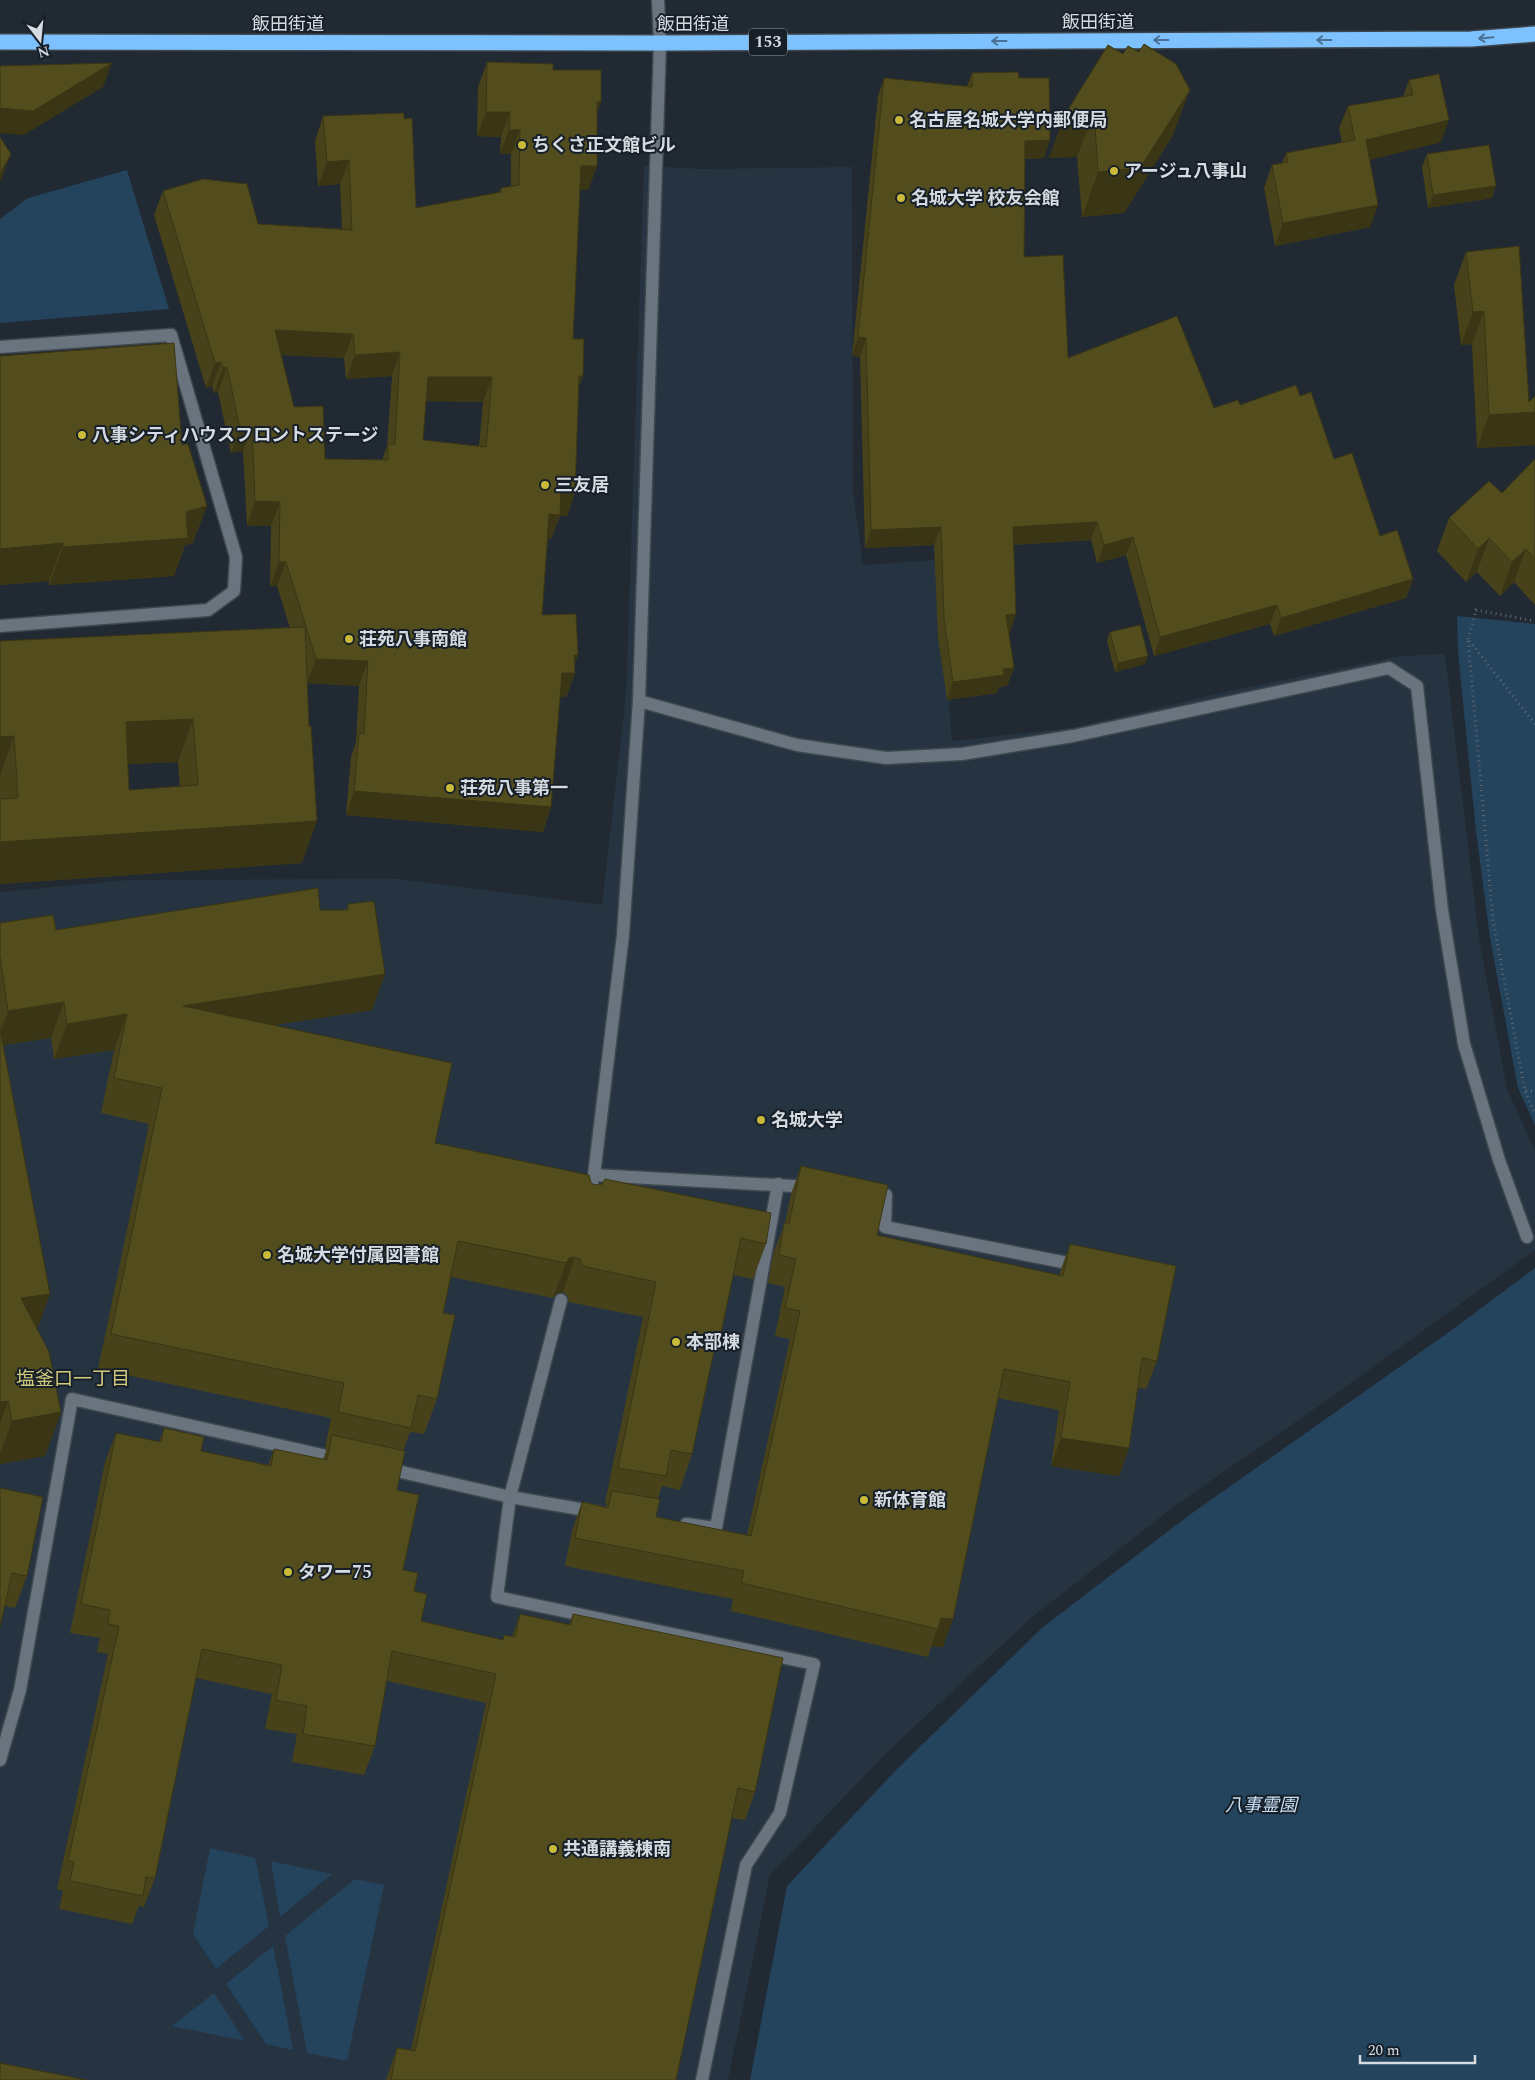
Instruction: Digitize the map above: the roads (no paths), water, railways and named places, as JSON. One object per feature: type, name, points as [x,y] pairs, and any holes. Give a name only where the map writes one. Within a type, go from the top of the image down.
[{"type":"highway","name":"飯田街道","points":[[0,42],[660,43],[1471,39],[1535,34]]},
{"type":"street","points":[[584,1213],[594,1175],[623,935],[639,701],[660,43],[658,0]]},
{"type":"street","points":[[0,347],[171,335],[236,557],[234,591],[208,610],[0,626]]},
{"type":"street","points":[[639,701],[798,745],[886,758],[962,754],[1074,736],[1389,668],[1417,686],[1442,910],[1464,1044],[1499,1160],[1527,1237]]},
{"type":"street","points":[[594,1175],[778,1184],[827,1189]]},
{"type":"street","points":[[677,1523],[716,1528],[778,1184]]},
{"type":"street","points":[[856,1192],[886,1195],[885,1227],[1089,1267]]},
{"type":"street","points":[[561,1300],[510,1497],[497,1596],[814,1664],[780,1814],[746,1865],[702,2080]]},
{"type":"street","points":[[0,1760],[20,1690],[72,1399],[354,1462]]},
{"type":"street","points":[[374,1466],[510,1497],[609,1514]]},
{"type":"place","name":"名古屋名城大学内郵便局","points":[[899,120]]},
{"type":"place","name":"ちくさ正文館ビル","points":[[522,145]]},
{"type":"place","name":"アージュ八事山","points":[[1114,171]]},
{"type":"place","name":"名城大学 校友会館","points":[[901,198]]},
{"type":"place","name":"八事シティハウスフロントステージ","points":[[82,435]]},
{"type":"place","name":"三友居","points":[[545,485]]},
{"type":"place","name":"荘苑八事南館","points":[[349,639]]},
{"type":"place","name":"荘苑八事第一","points":[[450,788]]},
{"type":"place","name":"名城大学","points":[[761,1120]]},
{"type":"place","name":"名城大学付属図書館","points":[[267,1255]]},
{"type":"place","name":"本部棟","points":[[676,1342]]},
{"type":"place","name":"新体育館","points":[[864,1500]]},
{"type":"place","name":"タワー75","points":[[288,1572]]},
{"type":"place","name":"共通講義棟南","points":[[553,1849]]},
{"type":"district","name":"塩釜口一丁目","points":[[73,1379]]},
{"type":"park label","name":"八事霊園","points":[[1261,1805]]}]
